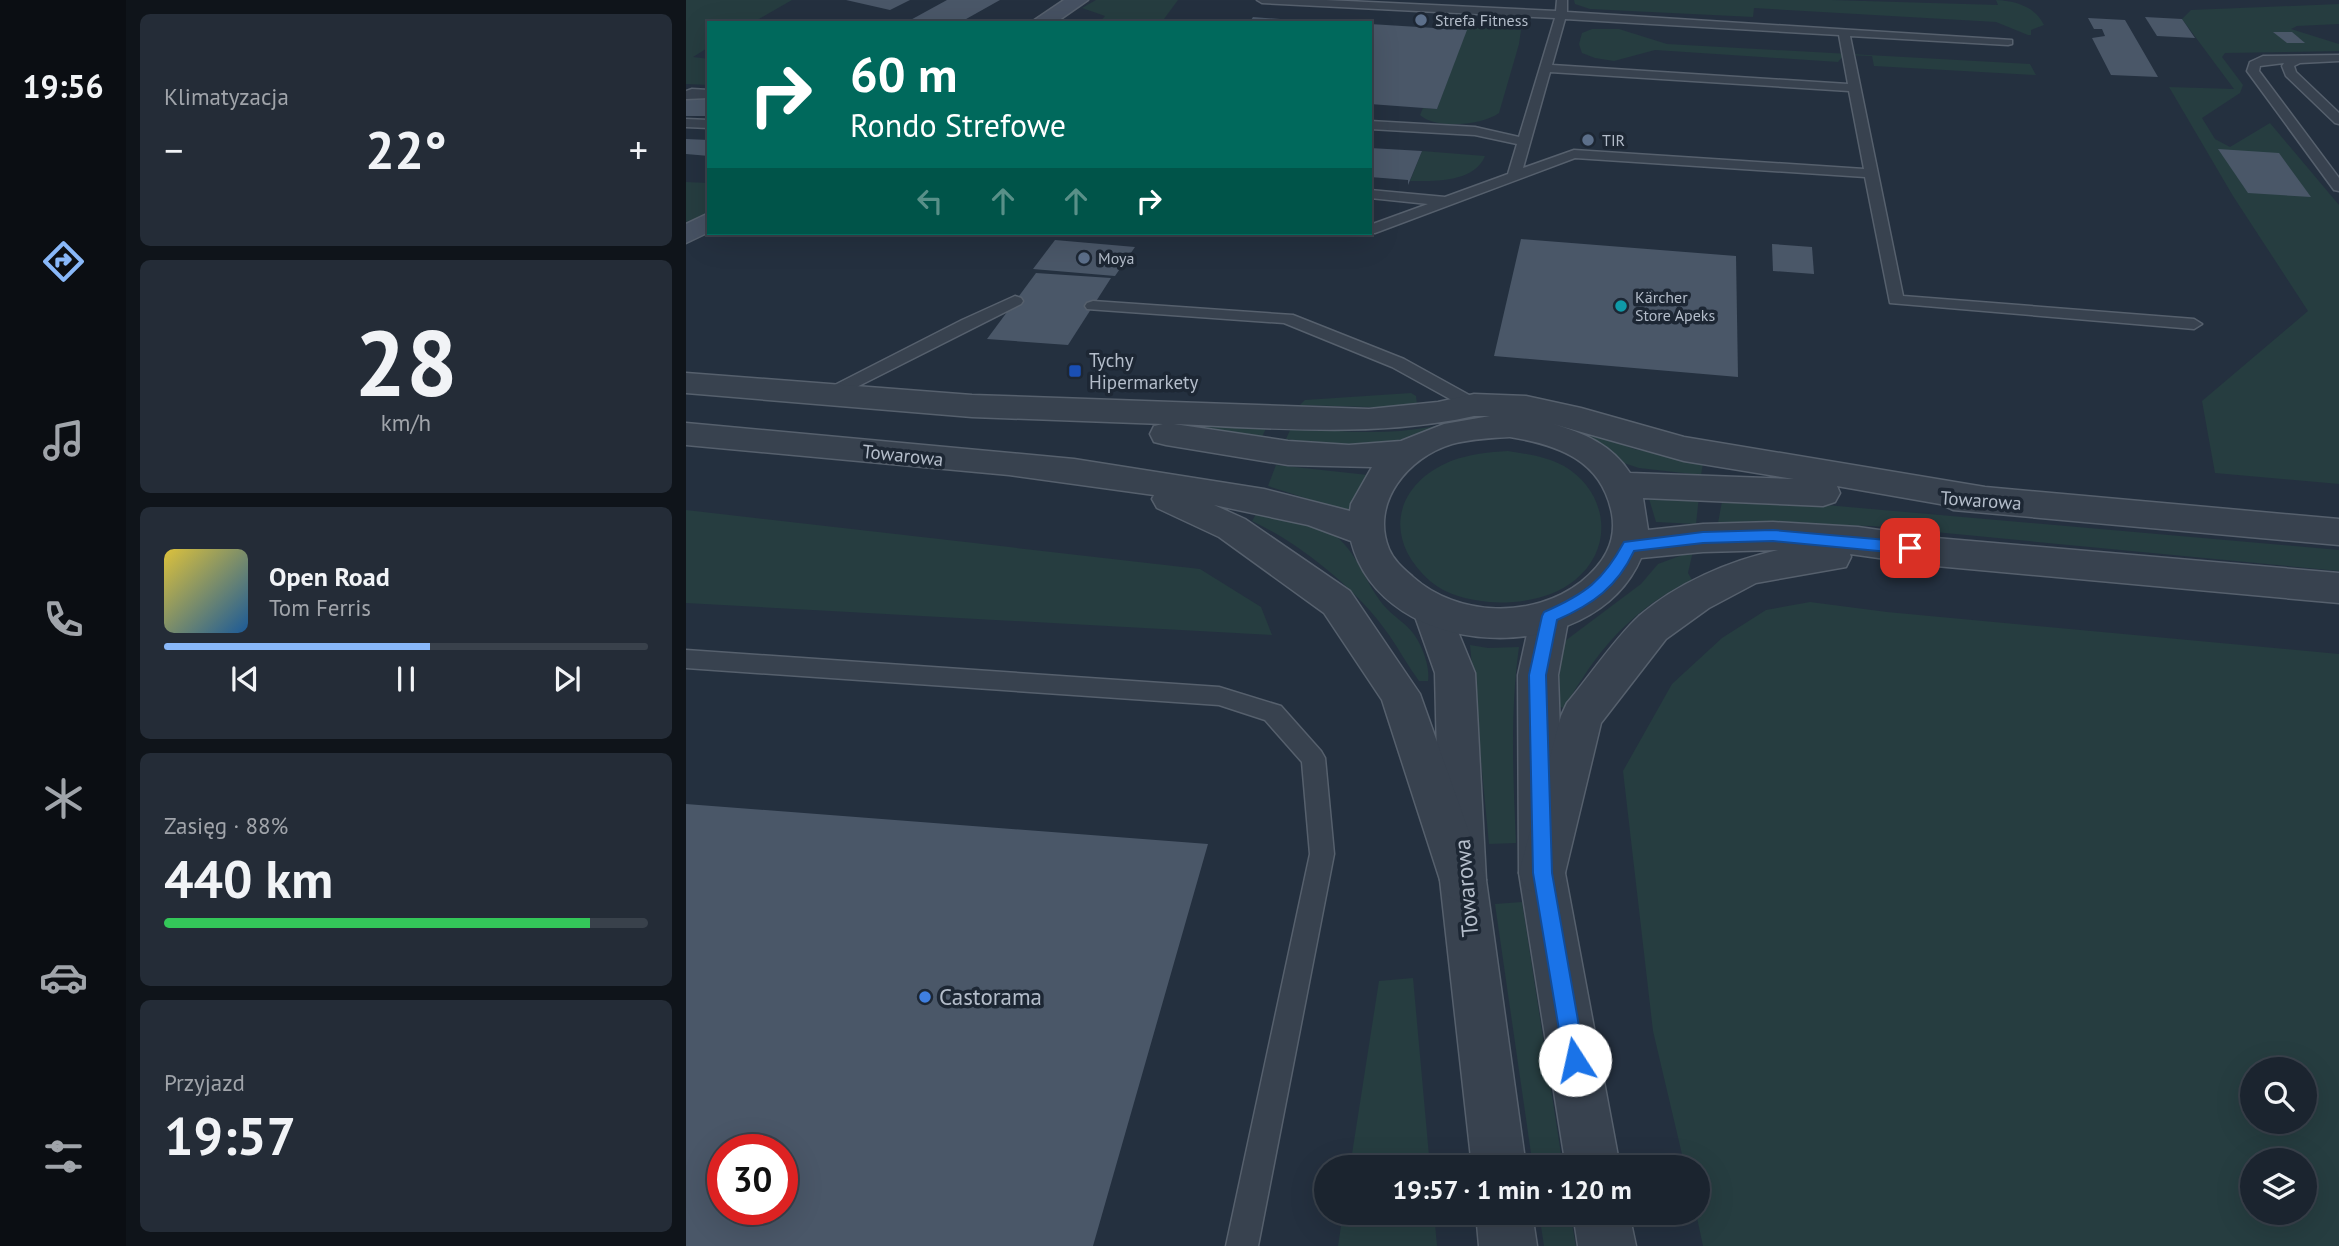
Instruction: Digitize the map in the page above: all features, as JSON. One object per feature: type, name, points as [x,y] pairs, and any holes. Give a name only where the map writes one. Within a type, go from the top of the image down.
[{"type":"main road","points":[[1043,21],[1078,0]]},
{"type":"main road","points":[[686,235],[707,223]]},
{"type":"street","points":[[686,383],[972,406],[1370,420],[1438,413],[1474,405],[1526,407],[1581,419],[1684,450],[1979,498]]},
{"type":"street","points":[[972,406],[1341,459],[1374,458],[1410,451],[1440,436],[1474,428],[1510,426],[1544,431],[1586,449],[1603,462],[1622,485],[1632,513],[1629,546],[1619,568],[1602,588],[1578,604],[1550,616],[1510,624],[1469,622],[1432,611],[1398,590],[1375,563],[1366,533],[1369,502],[1384,475],[1410,451]]},
{"type":"street","name":"Towarowa","points":[[686,434],[1120,476]]},
{"type":"street","points":[[1120,476],[1249,499],[1349,524],[1366,533]]},
{"type":"street","points":[[1120,476],[1232,528],[1337,602],[1400,694],[1463,880]]},
{"type":"street","name":"Towarowa","points":[[1622,485],[1979,498],[2339,532]]},
{"type":"street","points":[[1629,546],[1703,538],[1773,536],[1858,541],[1936,552],[2339,589]]},
{"type":"street","points":[[1542,873],[1582,716],[1652,628],[1696,597],[1747,571],[1795,560],[1936,552]]},
{"type":"street","name":"Towarowa","points":[[1432,611],[1455,673],[1463,880],[1497,1155]]},
{"type":"street","points":[[1550,616],[1538,675],[1542,873],[1591,1155]]},
{"type":"street","points":[[1505,1225],[1508,1246]]},
{"type":"street","points":[[1603,1225],[1606,1246]]},
{"type":"lane","points":[[1262,0],[2008,42]]},
{"type":"lane","points":[[1514,177],[1561,15],[1562,0]]},
{"type":"lane","points":[[1844,32],[1896,300],[2194,324]]},
{"type":"lane","points":[[2304,58],[2288,65],[2290,73],[2339,120]]},
{"type":"lane","points":[[2339,58],[2263,60],[2254,64],[2253,71],[2339,187]]},
{"type":"lane","points":[[1546,68],[1854,88]]},
{"type":"lane","points":[[686,95],[707,94]]},
{"type":"lane","points":[[1372,125],[1475,131],[1524,142]]},
{"type":"lane","points":[[1372,229],[1574,155],[1870,173]]},
{"type":"lane","points":[[1372,194],[1449,201]]},
{"type":"lane","points":[[829,395],[892,364],[938,337],[1015,301]]},
{"type":"lane","points":[[1093,306],[1287,318],[1398,363],[1474,405]]},
{"type":"lane","points":[[686,659],[1219,696],[1273,713],[1313,758],[1322,854],[1242,1246]]},
{"type":"green space","points":[[686,0],[792,0],[755,21],[707,21],[707,48],[693,57],[707,59],[707,85],[686,84]]},
{"type":"green space","points":[[1096,0],[1178,0],[1162,21],[1101,21],[1105,16],[1082,8]]},
{"type":"green space","points":[[1574,0],[1831,0],[1998,5],[1996,0],[2030,9],[2044,25],[2031,30],[2031,35],[2028,35],[1996,22],[1754,8],[1753,17],[1590,9],[1575,4]]},
{"type":"green space","points":[[2339,4],[2339,24],[2297,26],[2291,29],[2339,44],[2339,51],[2225,53],[2222,57],[2243,85],[2240,93],[2202,118],[2215,139],[2230,147],[2270,123],[2339,205],[2339,484],[2215,473],[2202,401],[2308,311],[2233,196],[2169,87],[2234,89],[2182,19],[2191,10]]},
{"type":"green space","points":[[1467,27],[1521,30],[1499,113],[1471,123],[1448,124],[1427,120],[1420,115],[1423,108],[1437,109]]},
{"type":"green space","points":[[1592,29],[1619,29],[1667,44],[2030,64],[2036,75],[1874,66],[1872,56],[1844,55],[1838,62],[1655,50],[1614,61],[1582,53],[1579,44],[1582,33]]},
{"type":"green space","points":[[1422,151],[1485,156],[1480,165],[1463,176],[1410,181]]},
{"type":"green space","points":[[686,182],[707,183],[707,214],[686,222]]},
{"type":"green space","points":[[1411,393],[1416,396],[1417,405],[1402,408],[1300,405],[1305,400]]},
{"type":"green space","points":[[1502,415],[1579,428],[1634,449],[1703,463],[1701,475],[1639,468],[1621,462],[1576,431],[1528,420],[1404,443],[1338,447],[1286,439],[1291,428],[1359,432],[1400,431]]},
{"type":"green space","points":[[1089,417],[1267,426],[1262,437]]},
{"type":"green space","points":[[1508,451],[1551,460],[1579,477],[1590,490],[1601,521],[1601,537],[1596,552],[1588,567],[1575,580],[1545,596],[1522,601],[1489,602],[1450,593],[1430,581],[1415,565],[1405,548],[1401,515],[1406,499],[1417,484],[1432,471],[1451,461]]},
{"type":"green space","points":[[1276,465],[1368,475],[1352,513],[1268,486]]},
{"type":"green space","points":[[1647,492],[1699,496],[1696,524],[1656,522]]},
{"type":"green space","points":[[1723,496],[2339,550],[2339,571],[1872,526],[1718,523]]},
{"type":"green space","points":[[686,510],[1200,569],[1261,607],[1272,635],[686,603]]},
{"type":"green space","points":[[1258,511],[1314,525],[1340,539],[1355,558],[1379,600],[1414,634],[1426,660],[1428,681],[1419,681],[1377,618],[1328,570],[1290,542],[1252,521]]},
{"type":"green space","points":[[1693,551],[1688,573],[1692,580],[1660,598],[1631,620],[1595,660],[1569,704],[1563,708],[1558,706],[1555,659],[1561,644],[1641,584],[1658,564]]},
{"type":"green space","points":[[1810,602],[1887,612],[2339,654],[2339,1246],[1703,1246],[1699,1225],[1710,1225],[1710,1155],[1682,1155],[1653,1031],[1623,771],[1672,684],[1722,638],[1766,610]]},
{"type":"green space","points":[[1470,645],[1488,648],[1519,647],[1513,720],[1516,843],[1489,844]]},
{"type":"green space","points":[[1522,902],[1561,1155],[1531,1155],[1495,904]]},
{"type":"green space","points":[[1413,978],[1429,1155],[1352,1155],[1379,981]]},
{"type":"green space","points":[[1341,1225],[1435,1225],[1437,1246],[1338,1246]]},
{"type":"green space","points":[[1541,1225],[1572,1225],[1576,1246],[1544,1246]]},
{"type":"building","points":[[846,0],[910,0],[890,10]]},
{"type":"building","points":[[947,0],[1000,0],[963,21],[909,21]]},
{"type":"building","points":[[1253,17],[1308,21],[1250,21]]},
{"type":"building","points":[[2145,17],[2182,19],[2195,38],[2157,36]]},
{"type":"building","points":[[2088,18],[2125,20],[2158,77],[2111,75],[2092,38],[2105,36],[2102,29],[2094,29]]},
{"type":"building","points":[[1372,24],[1467,30],[1437,109],[1372,104]]},
{"type":"building","points":[[2273,32],[2292,32],[2305,43],[2287,43]]},
{"type":"building","points":[[686,99],[707,99],[707,116],[686,116]]},
{"type":"building","points":[[686,139],[707,140],[707,156],[686,154]]},
{"type":"building","points":[[1372,148],[1422,151],[1408,185],[1408,180],[1372,177]]},
{"type":"building","points":[[2218,149],[2279,153],[2311,197],[2248,193]]},
{"type":"building","name":"Kärcher Store Apeks","points":[[1521,239],[1736,256],[1738,377],[1494,356]]},
{"type":"building","points":[[1055,240],[1135,247],[1115,276],[1033,269]]},
{"type":"building","points":[[1772,244],[1812,247],[1814,274],[1773,271]]},
{"type":"building","points":[[1036,273],[1111,278],[1068,345],[987,339]]},
{"type":"building","name":"Castorama","points":[[686,804],[1208,844],[1093,1246],[686,1246]]},
{"type":"place","name":"Strefa Fitness","points":[[1421,20]]},
{"type":"place","name":"TIR","points":[[1588,140]]},
{"type":"place","name":"Moya","points":[[1084,258]]},
{"type":"place","name":"Kärcher Store Apeks","points":[[1621,306]]},
{"type":"place","name":"Tychy Hipermarkety","points":[[1075,371]]},
{"type":"place","name":"Castorama","points":[[925,997]]},
{"type":"route","points":[[1575,1060],[1542,873],[1538,675],[1550,616],[1578,604],[1602,588],[1619,568],[1629,546],[1703,538],[1773,536],[1858,541],[1910,548]]}]
